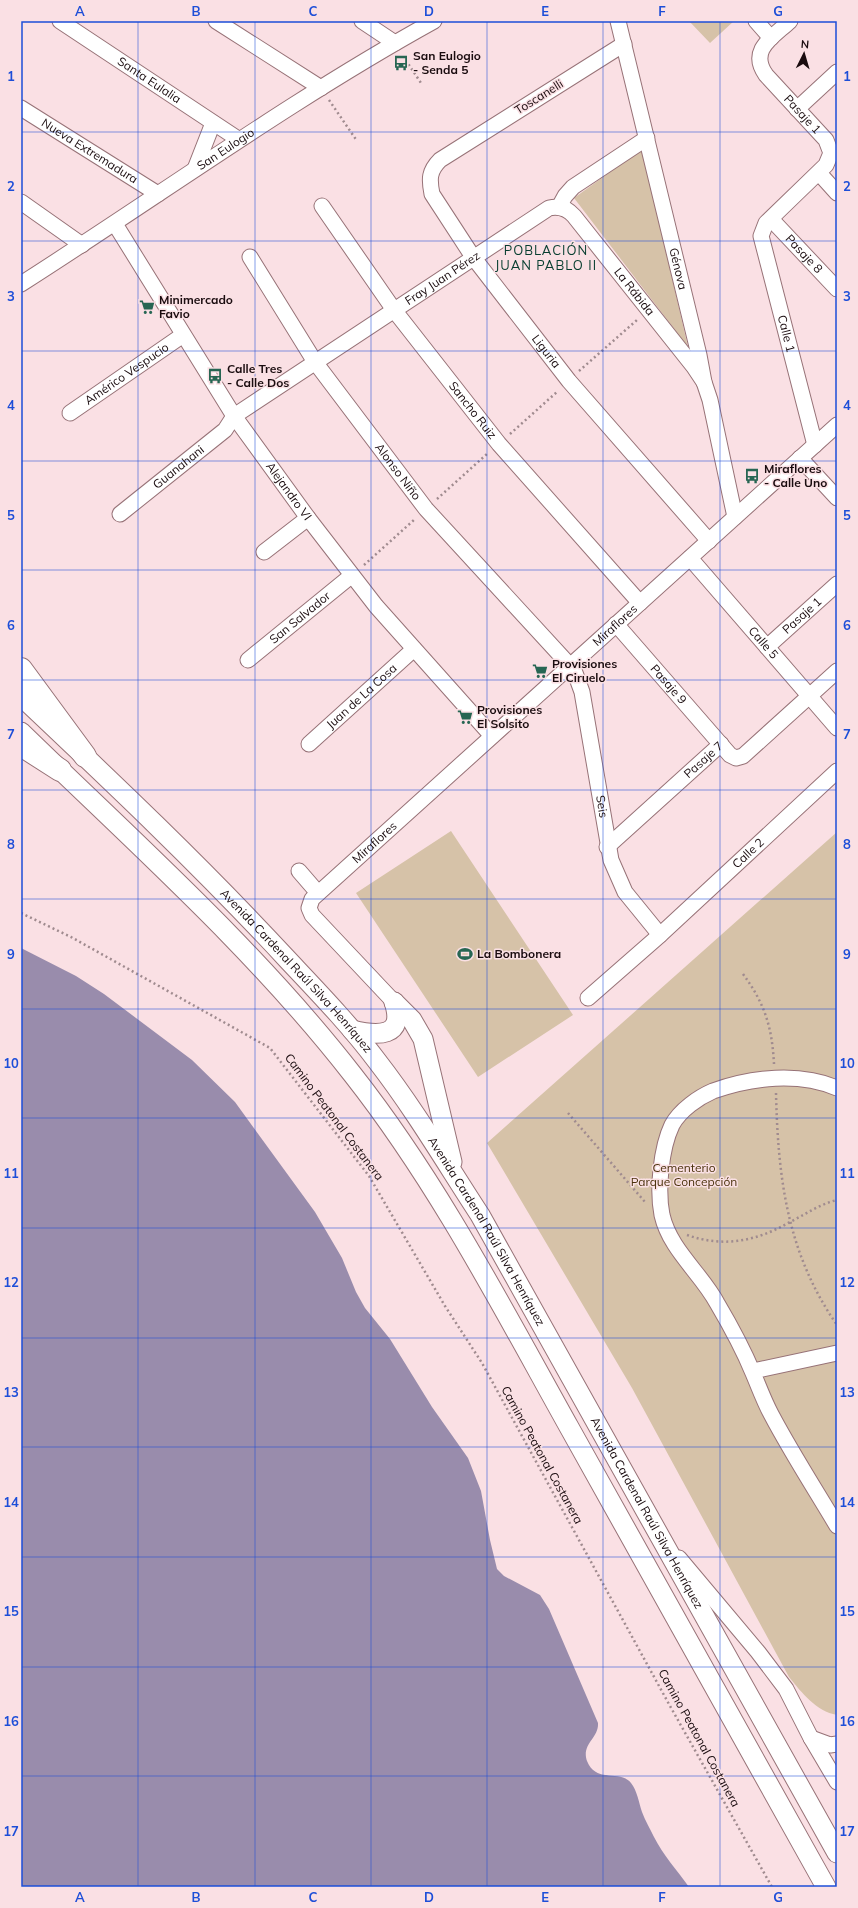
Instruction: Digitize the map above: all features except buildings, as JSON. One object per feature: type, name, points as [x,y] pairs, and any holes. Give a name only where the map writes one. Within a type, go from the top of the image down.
[{"type":"highway","points":[[21,669],[85,756]]},
{"type":"highway","points":[[21,745],[60,770]]},
{"type":"main road","name":"Avenida Cardenal Raúl Silva Henríquez","points":[[21,696],[85,756],[228,896],[352,1030],[382,1067],[480,1215],[837,1853]]},
{"type":"main road","name":"Avenida Cardenal Raúl Silva Henríquez","points":[[21,732],[184,889],[291,1001],[353,1074],[410,1153],[478,1263],[826,1887]]},
{"type":"main road","points":[[352,1030],[374,1034],[392,1030],[395,1027],[397,1019],[394,1002]]},
{"type":"main road","points":[[394,1002],[412,1020],[423,1039],[455,1177]]},
{"type":"street","name":"Santa Eulalia","points":[[60,21],[238,139]]},
{"type":"street","points":[[216,21],[321,88]]},
{"type":"street","points":[[362,21],[395,43]]},
{"type":"street","name":"Génova","points":[[618,21],[699,355],[704,382],[710,400],[734,517]]},
{"type":"street","points":[[756,21],[771,38]]},
{"type":"street","name":"Pasaje 1","points":[[768,221],[819,173],[834,152],[826,140],[766,75],[760,66],[760,55],[762,49],[771,38],[790,21]]},
{"type":"street","name":"San Eulogio","points":[[21,284],[115,224],[238,139],[430,22]]},
{"type":"street","name":"Toscanelli","points":[[455,150],[624,44]]},
{"type":"street","points":[[797,109],[837,72]]},
{"type":"street","name":"Nueva Extremadura","points":[[21,108],[158,194]]},
{"type":"street","points":[[194,169],[213,123]]},
{"type":"street","points":[[559,207],[565,196],[573,187],[647,138]]},
{"type":"street","name":"Liguria","points":[[455,150],[440,160],[432,168],[430,174],[430,184],[432,194],[473,258],[569,381],[709,541]]},
{"type":"street","points":[[819,173],[837,193]]},
{"type":"street","points":[[21,202],[82,245]]},
{"type":"street","name":"Sancho Ruiz","points":[[322,206],[394,310],[499,444],[640,603]]},
{"type":"street","name":"Fray Juan Pérez","points":[[234,416],[544,211],[559,207]]},
{"type":"street","name":"La Rábida","points":[[559,207],[570,212],[574,216],[694,367],[704,382]]},
{"type":"street","name":"Pasaje 8","points":[[768,221],[837,289]]},
{"type":"street","name":"Calle 1","points":[[768,221],[762,232],[762,240],[814,445]]},
{"type":"street","name":"Alejandro VI","points":[[115,224],[234,416],[308,518],[352,576],[414,649],[492,736]]},
{"type":"street","name":"Alonso Niño","points":[[250,258],[315,362],[426,509],[571,665]]},
{"type":"street","name":"Américo Vespucio","points":[[70,413],[183,334]]},
{"type":"street","name":"Guanahani","points":[[120,514],[225,430],[234,416]]},
{"type":"street","name":"Miraflores","points":[[394,1002],[312,915],[309,908],[309,903],[318,893],[837,425]]},
{"type":"street","points":[[800,458],[837,498]]},
{"type":"street","points":[[264,552],[308,518]]},
{"type":"street","name":"Calle 5","points":[[690,558],[837,728]]},
{"type":"street","name":"San Salvador","points":[[248,660],[352,576]]},
{"type":"street","name":"Pasaje 1","points":[[767,647],[837,584]]},
{"type":"street","name":"Pasaje 9","points":[[616,624],[721,744]]},
{"type":"street","name":"Juan de La Cosa","points":[[309,744],[414,649]]},
{"type":"street","name":"Seis","points":[[571,665],[578,677],[582,692],[607,847],[614,872],[622,887],[660,935]]},
{"type":"street","name":"Pasaje 7","points":[[607,847],[721,744],[733,757],[743,756],[837,671]]},
{"type":"street","name":"Calle 2","points":[[588,998],[660,935],[837,771]]},
{"type":"street","points":[[299,871],[318,893]]},
{"type":"street","points":[[837,1088],[813,1080],[775,1079],[746,1081],[705,1095],[687,1108],[673,1124],[664,1147],[660,1197],[662,1216],[678,1250],[716,1301],[753,1372],[771,1413],[837,1526]]},
{"type":"street","points":[[753,1372],[837,1353]]},
{"type":"street","points":[[658,1533],[772,1670],[786,1690],[811,1738],[837,1782]]},
{"type":"street","points":[[811,1738],[830,1744],[837,1744]]},
{"type":"path","points":[[395,43],[420,82]]},
{"type":"path","points":[[321,88],[357,141]]},
{"type":"path","name":"Camino Peatonal Costanera","points":[[21,913],[78,940],[270,1048],[369,1176],[445,1306],[482,1363],[670,1706],[772,1887]]},
{"type":"path","points":[[743,974],[764,1007],[770,1027],[775,1079],[779,1156],[783,1191],[789,1223],[816,1292],[837,1325]]},
{"type":"path","points":[[568,1113],[666,1224],[677,1231],[691,1236],[721,1242],[751,1239],[789,1223],[812,1210],[837,1200]]},
{"type":"green space","points":[[689,21],[734,21],[710,43]]},
{"type":"green space","points":[[642,149],[688,347],[574,198]]},
{"type":"green space","name":"La Bombonera","points":[[451,831],[573,1015],[478,1077],[356,893]]},
{"type":"green space","name":"Cementerio Parque Concepción","points":[[837,832],[837,1715],[822,1710],[804,1695],[789,1677],[632,1388],[487,1143]]},
{"type":"shaded area","points":[[21,948],[76,976],[104,994],[192,1060],[235,1102],[315,1212],[342,1258],[356,1292],[365,1308],[390,1339],[432,1407],[468,1458],[481,1491],[497,1569],[504,1576],[540,1595],[549,1609],[598,1723],[596,1733],[586,1750],[587,1761],[591,1768],[596,1772],[621,1777],[631,1783],[642,1812],[658,1844],[689,1887],[21,1887]]},
{"type":"place","name":"San Eulogio - Senda 5","points":[[401,63]]},
{"type":"place","name":"Minimercado Favio","points":[[147,307]]},
{"type":"place","name":"Calle Tres - Calle Dos","points":[[215,376]]},
{"type":"place","name":"Miraflores - Calle Uno","points":[[752,476]]},
{"type":"place","name":"Provisiones El Ciruelo","points":[[540,671]]},
{"type":"place","name":"Provisiones El Solsito","points":[[465,717]]},
{"type":"place","name":"La Bombonera","points":[[465,954]]},
{"type":"district","name":"POBLACIÓN JUAN PABLO II","points":[[546,258]]}]
